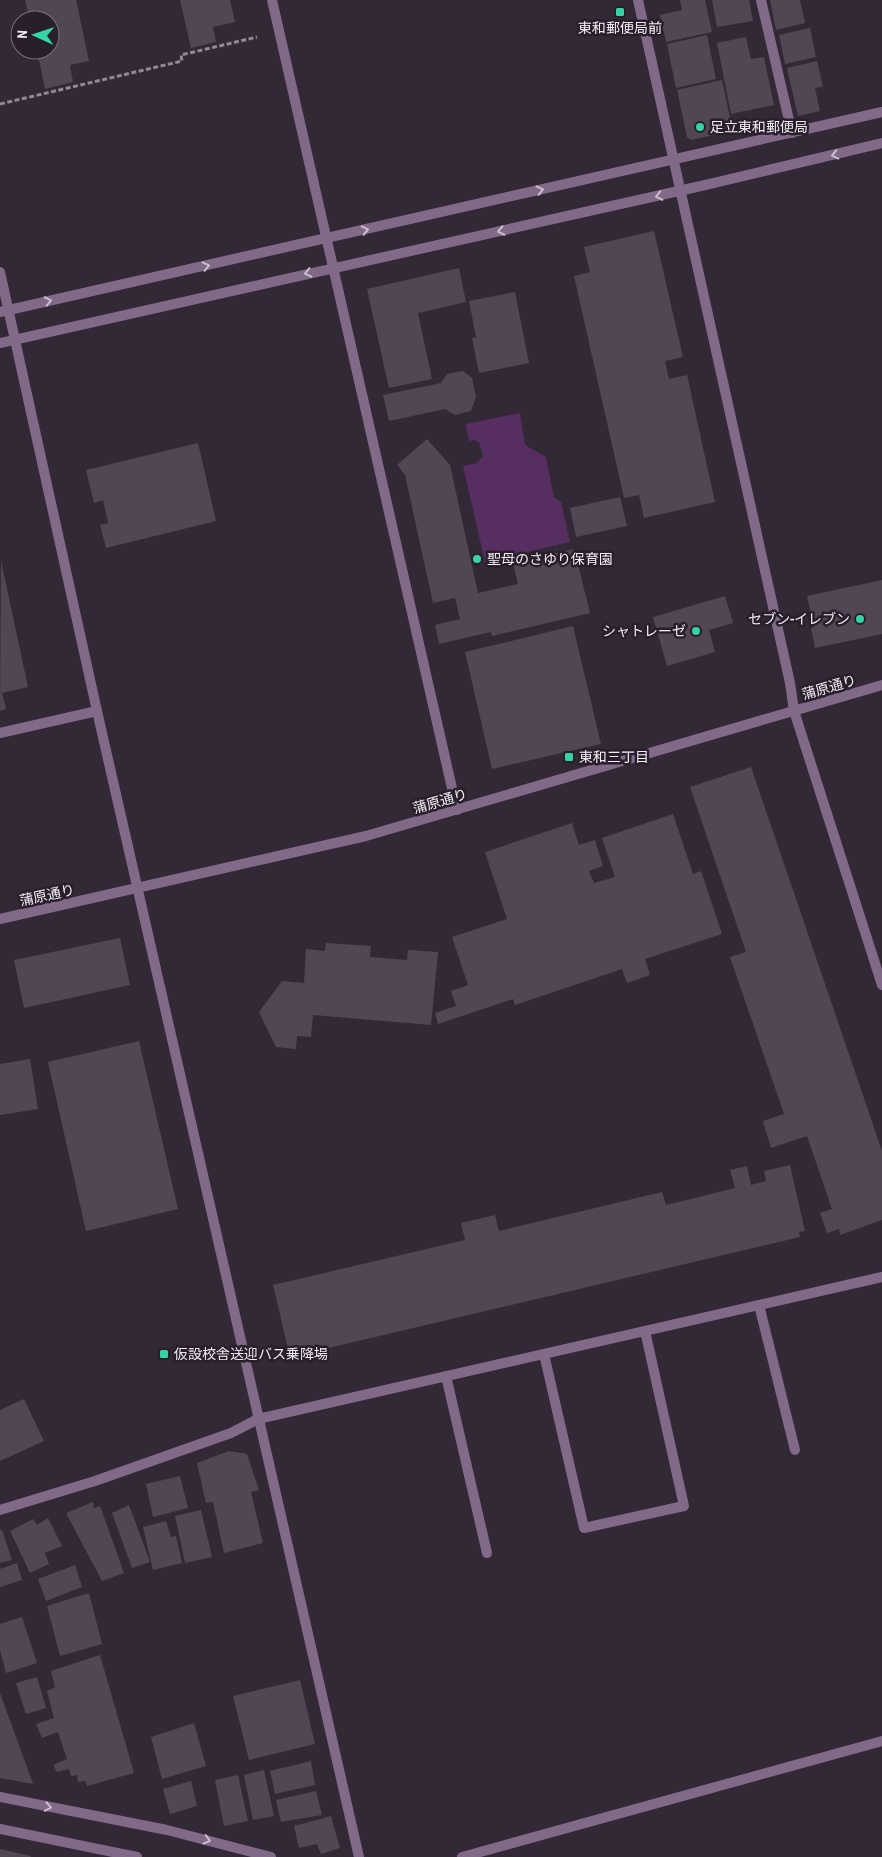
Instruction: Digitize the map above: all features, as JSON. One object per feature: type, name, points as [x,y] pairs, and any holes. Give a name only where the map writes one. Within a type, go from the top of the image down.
[{"type":"street","points":[[272,0],[458,810]]},
{"type":"street","points":[[638,0],[672,160],[790,683],[794,711],[882,985]]},
{"type":"street","points":[[761,0],[792,133]]},
{"type":"street","points":[[4,310],[327,239],[882,112]]},
{"type":"street","points":[[0,343],[680,191],[882,143]]},
{"type":"street","points":[[0,272],[4,310],[15,340],[97,711],[358,1857]]},
{"type":"street","name":"蒲原通り","points":[[0,919],[366,836],[882,685]]},
{"type":"street","points":[[0,733],[97,711]]},
{"type":"street","points":[[0,1510],[95,1481],[232,1433],[258,1419],[882,1277]]},
{"type":"street","points":[[759,1305],[795,1450]]},
{"type":"street","points":[[544,1354],[584,1528],[684,1506],[645,1331]]},
{"type":"street","points":[[446,1376],[487,1553]]},
{"type":"street","points":[[462,1857],[882,1741]]},
{"type":"street","points":[[0,1798],[167,1830],[272,1857]]},
{"type":"street","points":[[0,1829],[137,1857]]},
{"type":"path","points":[[0,104],[182,61],[181,55],[258,37]]},
{"type":"shaded area","points":[[520,413],[525,445],[546,457],[554,497],[561,502],[570,542],[485,562],[463,466],[477,463],[483,456],[479,442],[469,441],[466,424]]},
{"type":"building","points":[[25,0],[76,0],[89,61],[70,65],[73,82],[45,89],[39,60],[60,60],[60,10],[28,10]]},
{"type":"building","points":[[180,0],[230,0],[235,22],[213,27],[216,42],[191,48]]},
{"type":"building","points":[[680,0],[705,0],[712,32],[666,42],[660,15],[682,10]]},
{"type":"building","points":[[712,0],[749,0],[753,21],[717,27]]},
{"type":"building","points":[[770,0],[800,0],[805,23],[776,30]]},
{"type":"building","points":[[810,28],[816,57],[785,64],[779,35]]},
{"type":"building","points":[[707,35],[716,79],[676,88],[667,44]]},
{"type":"building","points":[[746,37],[751,59],[764,57],[774,105],[731,114],[717,43]]},
{"type":"building","points":[[817,61],[823,87],[815,88],[820,111],[798,116],[787,68]]},
{"type":"building","points":[[722,80],[733,131],[691,140],[687,137],[677,90]]},
{"type":"building","points":[[654,231],[683,357],[665,361],[669,379],[687,375],[715,502],[644,518],[639,495],[624,498],[574,276],[590,272],[584,247]]},
{"type":"building","points":[[459,268],[466,302],[418,313],[432,379],[389,388],[367,289]]},
{"type":"building","points":[[515,292],[529,363],[479,373],[472,338],[476,337],[469,301]]},
{"type":"building","points":[[463,371],[472,378],[476,397],[471,411],[455,415],[445,409],[389,421],[383,395],[441,383],[447,374]]},
{"type":"building","points":[[427,439],[450,465],[478,593],[518,584],[513,563],[574,549],[590,613],[492,636],[491,632],[439,644],[435,625],[460,619],[455,598],[433,603],[405,475],[397,465]]},
{"type":"building","points":[[198,443],[216,521],[106,548],[100,525],[108,523],[103,500],[94,503],[86,470]]},
{"type":"building","points":[[620,497],[627,526],[576,537],[570,508]]},
{"type":"building","points":[[1,561],[28,687],[2,693],[6,709],[0,711]]},
{"type":"building","points":[[882,580],[882,634],[815,648],[811,628],[814,627],[807,596]]},
{"type":"building","points":[[725,596],[733,623],[709,630],[715,652],[667,666],[653,617]]},
{"type":"building","points":[[573,626],[601,744],[492,769],[465,652]]},
{"type":"building","points":[[751,767],[882,1151],[882,1220],[840,1235],[839,1229],[827,1233],[820,1213],[832,1209],[807,1136],[771,1148],[763,1121],[784,1114],[730,957],[746,952],[690,787]]},
{"type":"building","points":[[673,814],[693,874],[701,871],[722,934],[645,959],[650,975],[627,983],[622,969],[515,1005],[513,999],[438,1024],[435,1013],[456,1006],[451,991],[468,985],[452,937],[507,919],[485,852],[572,823],[579,845],[595,840],[603,866],[589,871],[594,883],[615,877],[602,838]]},
{"type":"building","points":[[120,938],[130,985],[24,1008],[14,960]]},
{"type":"building","points":[[326,943],[371,946],[370,957],[407,960],[408,950],[438,952],[431,1025],[313,1015],[311,1037],[297,1036],[296,1049],[276,1047],[259,1012],[282,981],[304,983],[306,949],[325,951]]},
{"type":"building","points":[[139,1041],[178,1209],[86,1231],[48,1062]]},
{"type":"building","points":[[30,1059],[38,1109],[0,1115],[0,1064]]},
{"type":"building","points":[[790,1165],[805,1231],[799,1232],[800,1237],[290,1357],[273,1285],[465,1240],[461,1223],[495,1215],[499,1231],[662,1192],[666,1205],[735,1188],[730,1170],[747,1166],[751,1185],[766,1181],[764,1171]]},
{"type":"building","points":[[24,1399],[44,1441],[0,1461],[0,1410]]},
{"type":"building","points":[[229,1451],[247,1454],[259,1490],[251,1492],[263,1543],[224,1553],[213,1502],[206,1503],[197,1463]]},
{"type":"building","points":[[180,1476],[188,1508],[153,1517],[146,1484]]},
{"type":"building","points":[[93,1502],[94,1508],[100,1506],[124,1573],[102,1581],[66,1513]]},
{"type":"building","points":[[129,1505],[150,1562],[132,1568],[112,1513]]},
{"type":"building","points":[[201,1510],[212,1557],[185,1563],[175,1516]]},
{"type":"building","points":[[48,1518],[62,1546],[45,1553],[49,1564],[30,1573],[10,1531],[33,1519],[37,1525]]},
{"type":"building","points":[[166,1521],[171,1537],[176,1536],[182,1563],[153,1570],[143,1527]]},
{"type":"building","points":[[0,1530],[2,1530],[12,1560],[0,1563]]},
{"type":"building","points":[[17,1563],[22,1580],[0,1587],[0,1569]]},
{"type":"building","points":[[75,1565],[82,1587],[46,1601],[38,1579]]},
{"type":"building","points":[[89,1593],[102,1644],[60,1656],[47,1606]]},
{"type":"building","points":[[22,1617],[37,1663],[6,1673],[0,1651],[0,1624]]},
{"type":"building","points":[[100,1655],[134,1773],[87,1786],[85,1781],[78,1782],[77,1775],[71,1776],[69,1769],[57,1772],[53,1765],[67,1759],[58,1732],[42,1738],[36,1724],[54,1718],[47,1691],[55,1687],[51,1671]]},
{"type":"building","points":[[37,1677],[46,1708],[26,1714],[16,1683]]},
{"type":"building","points":[[300,1680],[315,1744],[249,1760],[233,1696]]},
{"type":"building","points":[[0,1693],[33,1784],[0,1778]]},
{"type":"building","points":[[194,1723],[206,1766],[162,1779],[151,1737]]},
{"type":"building","points":[[311,1761],[315,1785],[275,1794],[270,1771]]},
{"type":"building","points":[[264,1770],[274,1816],[253,1820],[244,1775]]},
{"type":"building","points":[[238,1775],[248,1821],[224,1826],[215,1780]]},
{"type":"building","points":[[191,1781],[197,1806],[170,1814],[163,1789]]},
{"type":"building","points":[[316,1791],[322,1815],[281,1822],[276,1800]]},
{"type":"building","points":[[331,1816],[340,1848],[321,1854],[317,1844],[299,1848],[294,1826]]},
{"type":"building","points":[[0,1849],[31,1856],[0,1857]]},
{"type":"place","name":"東和郵便局前","points":[[620,12]]},
{"type":"place","name":"足立東和郵便局","points":[[700,127]]},
{"type":"place","name":"聖母のさゆり保育園","points":[[477,559]]},
{"type":"place","name":"セブン-イレブン","points":[[860,619]]},
{"type":"place","name":"シャトレーゼ","points":[[696,631]]},
{"type":"place","name":"東和三丁目","points":[[569,757]]},
{"type":"place","name":"仮設校舎送迎バス乗降場","points":[[164,1354]]}]
